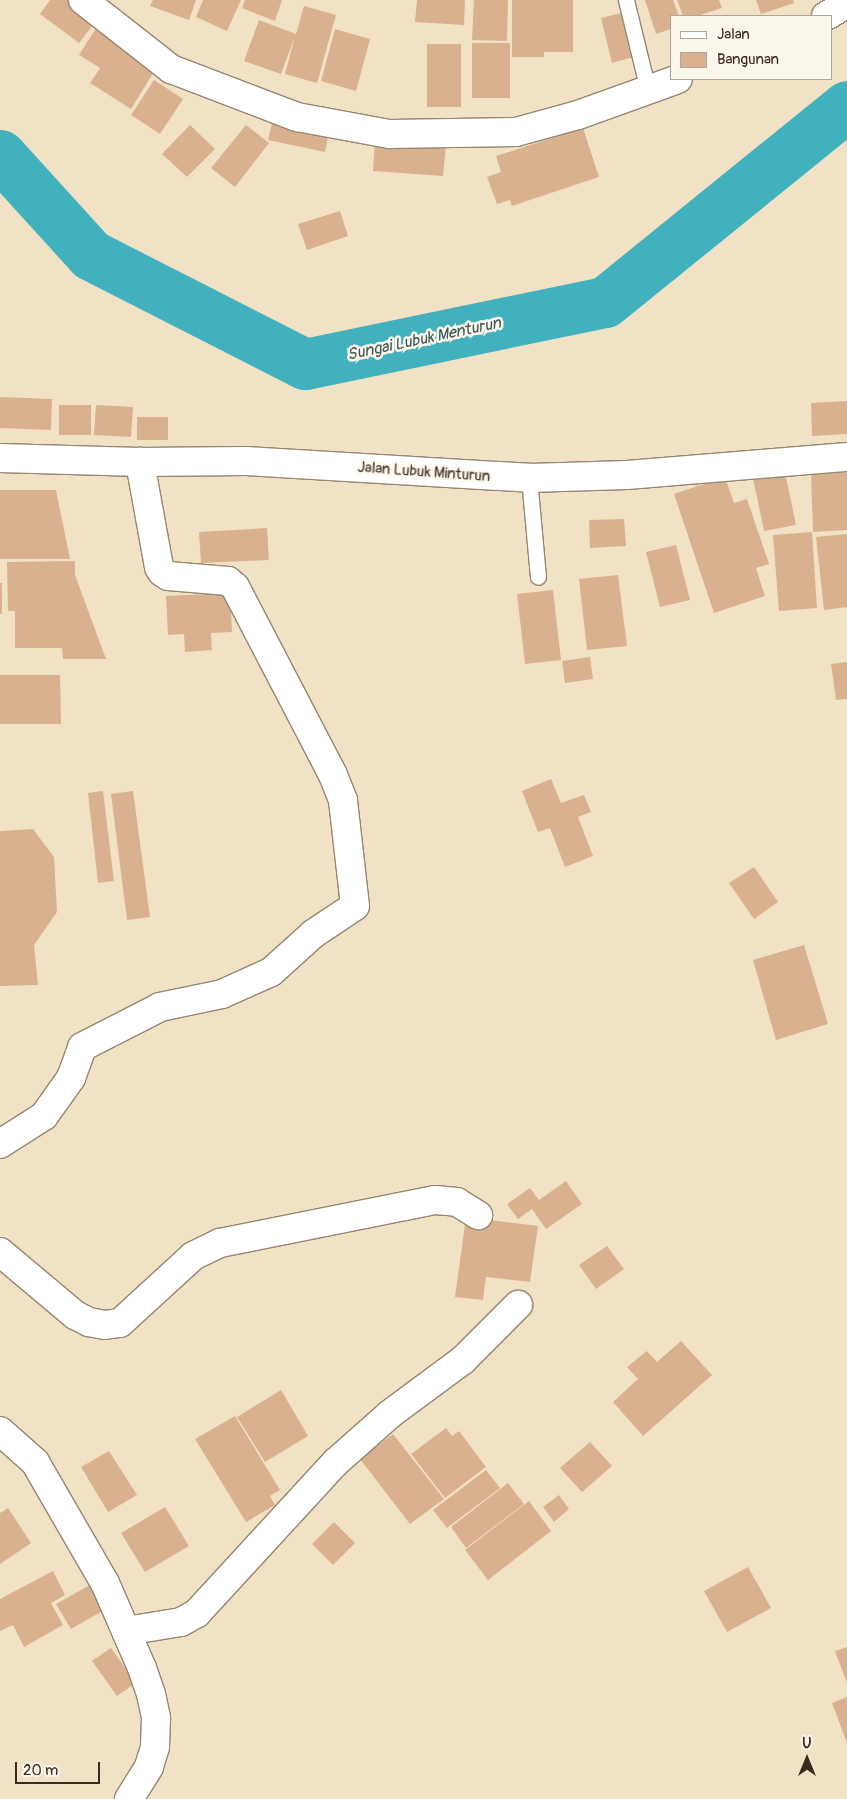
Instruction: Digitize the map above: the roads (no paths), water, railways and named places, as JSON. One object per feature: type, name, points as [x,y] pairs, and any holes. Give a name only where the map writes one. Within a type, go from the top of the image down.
[{"type":"street","points":[[83,0],[171,69],[297,118],[390,134],[516,132],[578,115],[675,80]]},
{"type":"street","points":[[828,15],[847,4]]},
{"type":"street","name":"Jalan Lubuk Minturun","points":[[0,458],[140,462],[246,461],[529,478],[626,475],[847,457]]},
{"type":"street","points":[[0,1144],[44,1116],[71,1078],[82,1047],[117,1027],[160,1007],[222,994],[271,972],[313,934],[354,906],[343,800],[332,773],[235,587],[228,581],[168,576],[162,572],[159,567],[140,462]]},
{"type":"street","points":[[0,1252],[75,1315],[89,1322],[105,1325],[120,1323],[193,1256],[220,1243],[435,1200],[457,1202],[478,1215]]},
{"type":"street","points":[[126,1631],[181,1622],[197,1613],[336,1462],[390,1414],[463,1360],[518,1305]]},
{"type":"street","points":[[0,1431],[35,1462],[105,1583],[142,1668],[156,1718],[155,1747],[149,1767],[129,1799]]},
{"type":"lane","points":[[626,0],[648,90]]},
{"type":"lane","points":[[529,478],[538,577]]},
{"type":"waterway","name":"Sungai Lubuk Menturun","points":[[0,155],[91,255],[305,364],[605,302],[847,106]]}]
